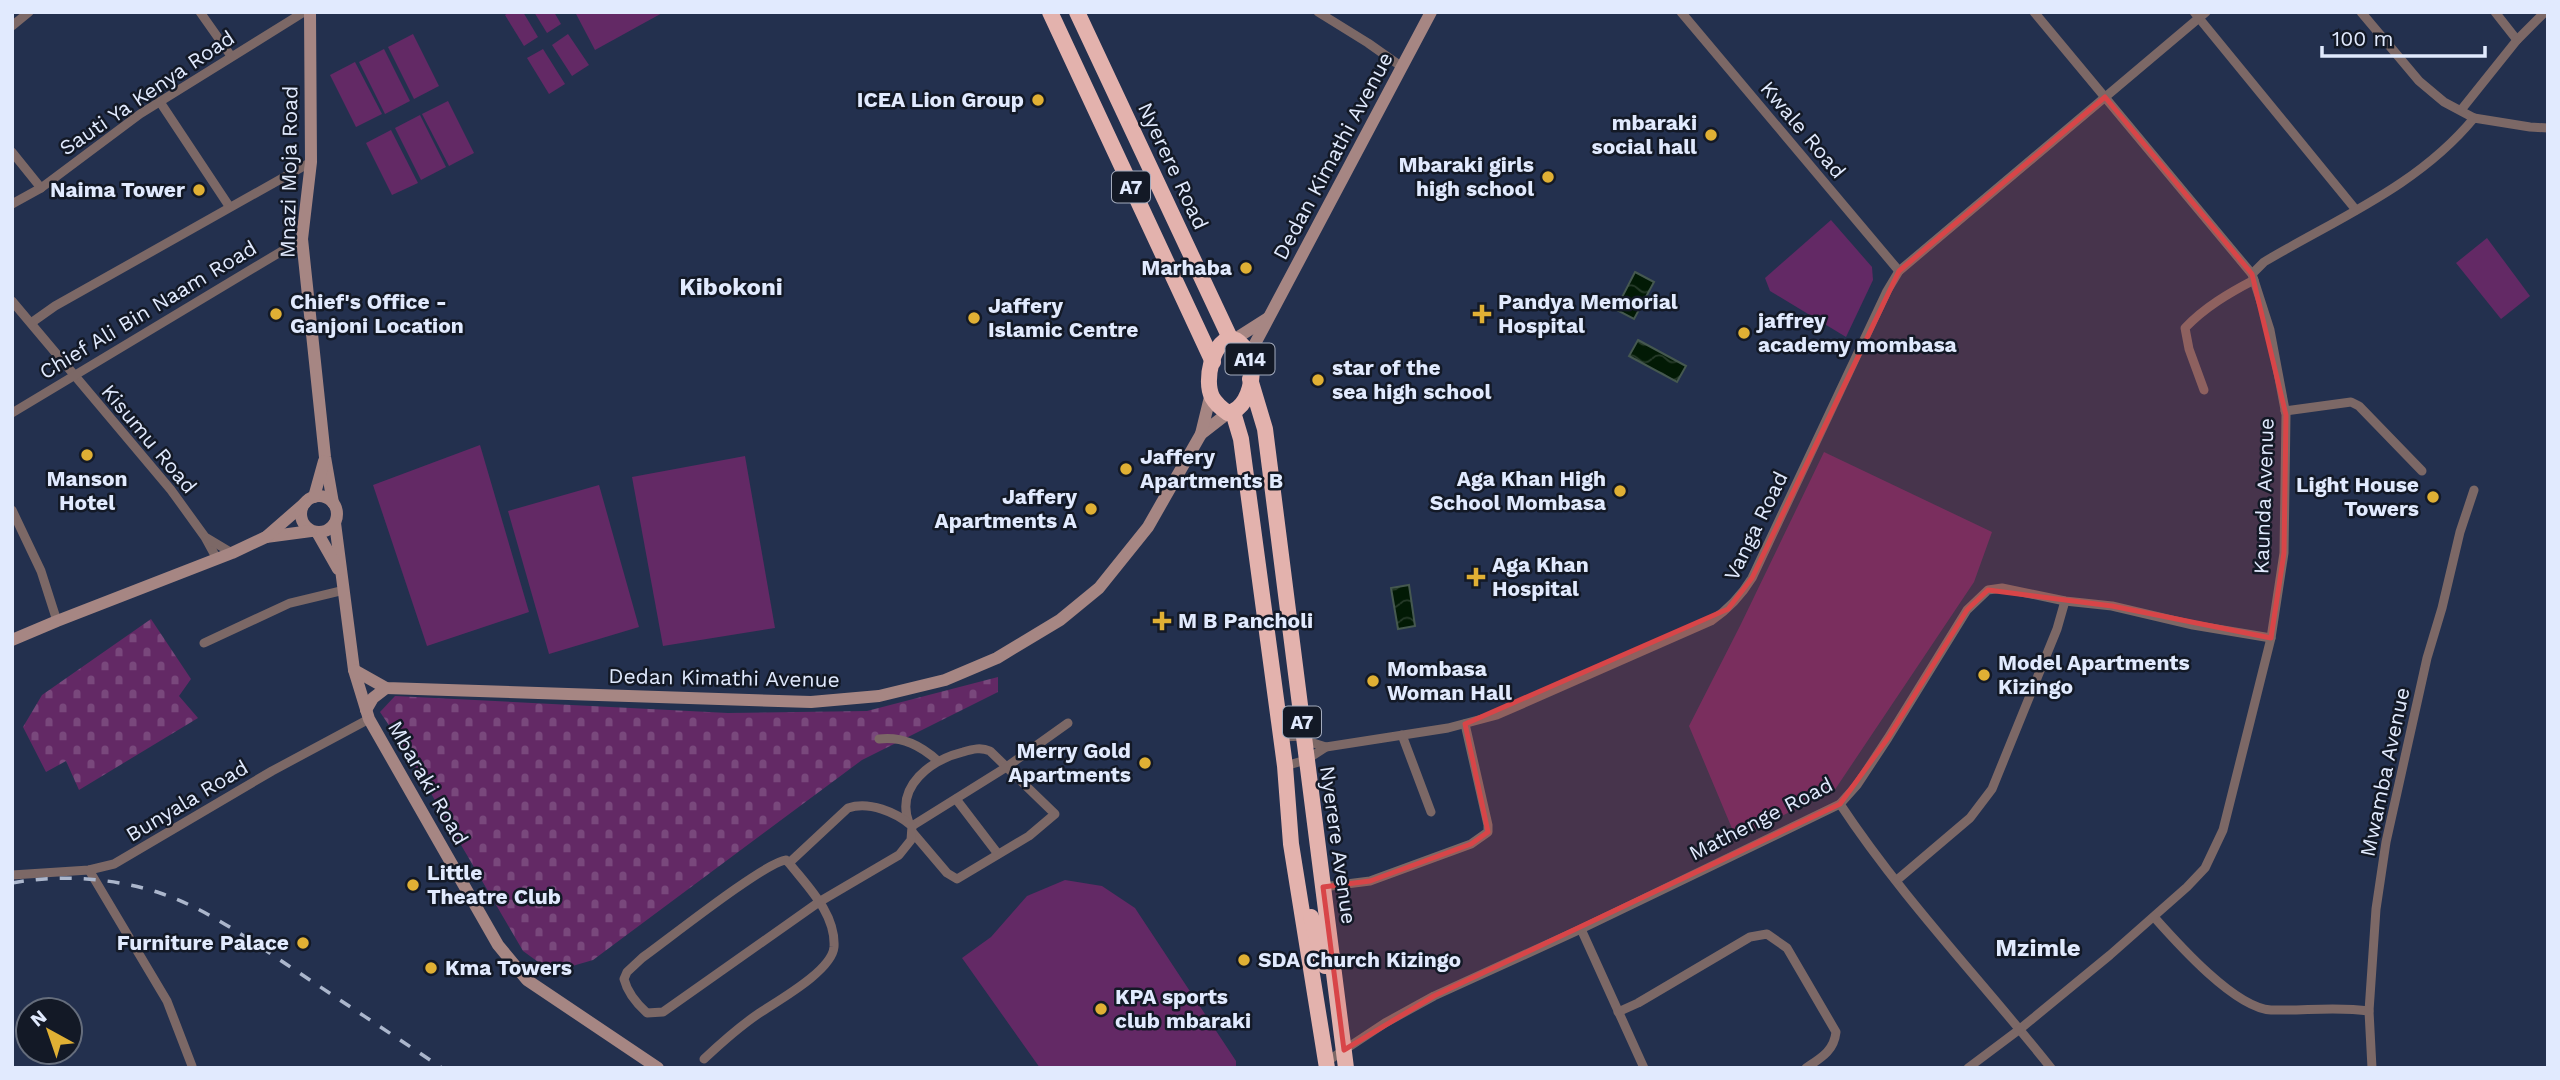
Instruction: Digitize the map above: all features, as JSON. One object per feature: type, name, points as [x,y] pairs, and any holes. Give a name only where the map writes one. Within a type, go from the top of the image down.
[{"type":"highway","name":"A7","points":[[1050,12],[1213,362]]},
{"type":"highway","name":"Nyerere Road","points":[[1077,12],[1233,339]]},
{"type":"highway","points":[[1104,129],[1127,119]]},
{"type":"highway","points":[[1116,156],[1140,146]]},
{"type":"highway","name":"A14","points":[[1233,339],[1249,355],[1250,379],[1243,404],[1230,413],[1216,402],[1210,393],[1213,362],[1218,346],[1233,339]]},
{"type":"highway","name":"Nyerere Avenue","points":[[1250,379],[1265,429],[1346,1068]]},
{"type":"highway","name":"Nyerere Avenue","points":[[1230,413],[1241,439],[1282,737],[1291,844],[1326,1065]]},
{"type":"highway","points":[[1256,553],[1280,547]]},
{"type":"highway","points":[[1275,691],[1298,688]]},
{"type":"highway","points":[[1291,844],[1340,1022]]},
{"type":"street","points":[[12,26],[29,12]]},
{"type":"street","points":[[200,12],[231,56]]},
{"type":"street","name":"Sauti Ya Kenya Road","points":[[12,204],[41,187],[140,114],[304,12]]},
{"type":"street","name":"Mnazi Moja Road","points":[[310,12],[311,162],[302,239],[333,503]]},
{"type":"street","points":[[1318,12],[1402,67]]},
{"type":"street","name":"Dedan Kimathi Avenue","points":[[1249,355],[1431,12]]},
{"type":"street","name":"Kwale Road","points":[[1681,12],[1899,271]]},
{"type":"street","name":"Kaunda Avenue","points":[[1968,1068],[2020,1029],[2154,917],[2205,867],[2219,841],[2270,638],[2284,553],[2285,411],[2270,330],[2253,277],[2034,12]]},
{"type":"street","points":[[2361,12],[2419,81],[2444,102],[2474,118],[2548,128]]},
{"type":"street","points":[[2495,12],[2517,40]]},
{"type":"street","points":[[2461,110],[2517,40],[2544,12]]},
{"type":"street","points":[[2199,14],[2356,210]]},
{"type":"street","name":"Vanga Road","points":[[1285,766],[1306,760],[1326,747],[1465,724],[1510,709],[1711,621],[1728,610],[1752,578],[1887,291],[1899,271],[2199,14]]},
{"type":"street","points":[[160,102],[229,206]]},
{"type":"street","points":[[2204,390],[2189,349],[2185,328],[2196,316],[2253,277],[2264,262],[2400,186],[2458,137],[2474,118]]},
{"type":"street","points":[[12,152],[41,187]]},
{"type":"street","points":[[31,323],[55,306],[311,162]]},
{"type":"street","name":"Chief Ali Bin Naam Road","points":[[12,413],[302,239]]},
{"type":"street","name":"Kisumu Road","points":[[12,301],[171,490],[205,537],[217,559]]},
{"type":"street","points":[[1233,339],[1269,318]]},
{"type":"street","points":[[1201,433],[1210,393]]},
{"type":"street","points":[[2285,411],[2351,402],[2360,406],[2422,471]]},
{"type":"street","points":[[1201,433],[1230,413]]},
{"type":"street","name":"Dedan Kimathi Avenue","points":[[354,670],[386,688],[811,702],[879,696],[923,687],[998,658],[1043,632],[1083,603],[1139,541],[1201,433]]},
{"type":"street","points":[[326,457],[302,518],[314,531],[342,576]]},
{"type":"street","name":"Mwamba Avenue","points":[[2372,1068],[2369,1012],[2376,909],[2385,842],[2456,542],[2474,490]]},
{"type":"street","points":[[12,640],[232,553],[266,537],[310,500],[328,498],[333,503],[337,516],[331,528],[266,537]]},
{"type":"street","points":[[12,510],[41,571],[57,621]]},
{"type":"street","points":[[335,523],[354,670],[368,714]]},
{"type":"street","name":"Kisumu Road","points":[[205,537],[232,553]]},
{"type":"street","name":"Mathenge Road","points":[[1326,1065],[1344,1050],[1434,996],[1581,929],[1840,804],[1857,785],[1967,610],[1987,590],[2002,588],[2065,601],[2112,606],[2193,625],[2270,638]]},
{"type":"street","points":[[204,643],[290,603],[344,590]]},
{"type":"street","points":[[1897,880],[1970,818],[1992,789],[2057,629],[2065,601]]},
{"type":"street","points":[[368,714],[373,698],[386,688]]},
{"type":"street","name":"Bunyala Road","points":[[12,874],[89,870],[114,864],[368,714]]},
{"type":"street","name":"Mbaraki Road","points":[[368,714],[498,945],[519,971],[544,992],[658,1068]]},
{"type":"street","points":[[704,1059],[826,963],[834,945],[830,922],[819,902],[789,863],[780,860],[642,958],[627,972],[624,979],[626,985],[647,1013],[663,1012],[819,902],[899,856],[908,845],[911,827],[1005,768],[1068,723]]},
{"type":"street","points":[[1323,887],[1370,881],[1471,844],[1488,832],[1465,724]]},
{"type":"street","points":[[1402,735],[1431,812]]},
{"type":"street","points":[[1282,737],[1304,736],[1310,742],[1326,747]]},
{"type":"street","points":[[879,739],[900,739],[923,748],[938,761]]},
{"type":"street","points":[[983,748],[990,751],[1055,814],[1029,836],[957,879],[947,873],[911,827],[904,805],[922,772],[938,761],[946,756],[983,748]]},
{"type":"street","points":[[957,799],[999,854]]},
{"type":"street","points":[[1840,804],[1856,829],[1947,943],[2051,1068]]},
{"type":"street","points":[[789,863],[848,808],[856,805],[883,810],[911,827]]},
{"type":"street","points":[[89,870],[167,1001],[192,1066]]},
{"type":"street","points":[[2154,917],[2213,977],[2241,1000],[2254,1006],[2270,1010],[2346,1007],[2369,1012]]},
{"type":"street","points":[[1581,929],[1644,1068]]},
{"type":"street","points":[[1618,1012],[1750,937],[1767,934],[1787,948],[1836,1032],[1829,1051],[1806,1068]]},
{"type":"highlighted area","points":[[2105,97],[2252,274],[2286,415],[2284,553],[2271,638],[2112,606],[1988,590],[1967,610],[1888,738],[1840,804],[1434,996],[1344,1050],[1323,887],[1370,881],[1471,844],[1488,832],[1465,724],[1728,609],[1752,578],[1899,271]]},
{"type":"green space","points":[[509,12],[523,12],[538,37],[524,46],[505,15]]},
{"type":"green space","points":[[534,12],[554,12],[561,24],[547,33]]},
{"type":"green space","points":[[575,12],[664,12],[595,50]]},
{"type":"green space","points":[[413,34],[439,86],[414,99],[388,47]]},
{"type":"green space","points":[[568,34],[589,65],[572,76],[552,45]]},
{"type":"green space","points":[[384,49],[410,101],[385,114],[359,62]]},
{"type":"green space","points":[[543,49],[565,84],[549,94],[527,58]]},
{"type":"green space","points":[[355,62],[382,114],[356,127],[330,75]]},
{"type":"green space","points":[[448,101],[474,153],[449,166],[422,114]]},
{"type":"green space","points":[[420,115],[446,167],[421,180],[395,128]]},
{"type":"green space","points":[[391,130],[418,183],[392,195],[366,143]]},
{"type":"green space","points":[[1831,220],[1872,267],[1873,280],[1846,337],[1770,291],[1765,278]]},
{"type":"green space","points":[[2487,238],[2530,296],[2501,319],[2456,263]]},
{"type":"green space","points":[[480,445],[529,612],[427,646],[373,485]]},
{"type":"green space","points":[[1824,452],[1992,532],[1974,582],[1834,791],[1736,838],[1689,726]]},
{"type":"green space","points":[[745,456],[775,628],[663,646],[632,477]]},
{"type":"green space","points":[[599,485],[639,627],[549,654],[508,511]]},
{"type":"green space","points":[[151,619],[191,679],[179,696],[198,718],[79,790],[66,761],[46,772],[23,727],[42,695]]},
{"type":"green space","points":[[998,677],[998,692],[862,760],[593,960],[552,972],[523,951],[405,749],[380,712],[395,696],[728,713],[867,711]]},
{"type":"green space","name":"KPA sports club mbaraki","points":[[1065,880],[1102,886],[1135,908],[1236,1061],[1236,1068],[1040,1068],[962,958],[991,937],[1027,896]]},
{"type":"water","points":[[1635,272],[1654,282],[1634,319],[1613,308],[1617,307]]},
{"type":"water","points":[[1638,340],[1686,366],[1677,382],[1629,356]]},
{"type":"water","points":[[1409,585],[1415,626],[1398,629],[1391,588]]},
{"type":"railway","points":[[12,883],[87,879],[124,884],[177,899],[241,934],[442,1068]]},
{"type":"place","name":"ICEA Lion Group","points":[[1038,100]]},
{"type":"place","name":"mbaraki social hall","points":[[1711,135]]},
{"type":"place","name":"Mbaraki girls high school","points":[[1548,177]]},
{"type":"place","name":"Naima Tower","points":[[199,190]]},
{"type":"place","name":"Marhaba","points":[[1246,268]]},
{"type":"place","name":"Chief's Office - Ganjoni Location","points":[[276,314]]},
{"type":"place","name":"Pandya Memorial Hospital","points":[[1482,314]]},
{"type":"place","name":"Jaffery Islamic Centre","points":[[974,318]]},
{"type":"place","name":"jaffrey academy mombasa","points":[[1744,333]]},
{"type":"place","name":"star of the sea high school","points":[[1318,380]]},
{"type":"place","name":"Manson Hotel","points":[[87,455]]},
{"type":"place","name":"Jaffery Apartments B","points":[[1126,469]]},
{"type":"place","name":"Aga Khan High School Mombasa","points":[[1620,491]]},
{"type":"place","name":"Light House Towers","points":[[2433,497]]},
{"type":"place","name":"Jaffery Apartments A","points":[[1091,509]]},
{"type":"place","name":"Aga Khan Hospital","points":[[1476,577]]},
{"type":"place","name":"M B Pancholi","points":[[1162,621]]},
{"type":"place","name":"Model Apartments Kizingo","points":[[1984,675]]},
{"type":"place","name":"Mombasa Woman Hall","points":[[1373,681]]},
{"type":"place","name":"Merry Gold Apartments","points":[[1145,763]]},
{"type":"place","name":"Little Theatre Club","points":[[413,885]]},
{"type":"place","name":"Furniture Palace","points":[[303,943]]},
{"type":"place","name":"SDA Church Kizingo","points":[[1244,960]]},
{"type":"place","name":"Kma Towers","points":[[431,968]]},
{"type":"place","name":"KPA sports club mbaraki","points":[[1101,1009]]},
{"type":"district","name":"Kibokoni","points":[[731,287]]},
{"type":"district","name":"Mzimle","points":[[2038,948]]}]
